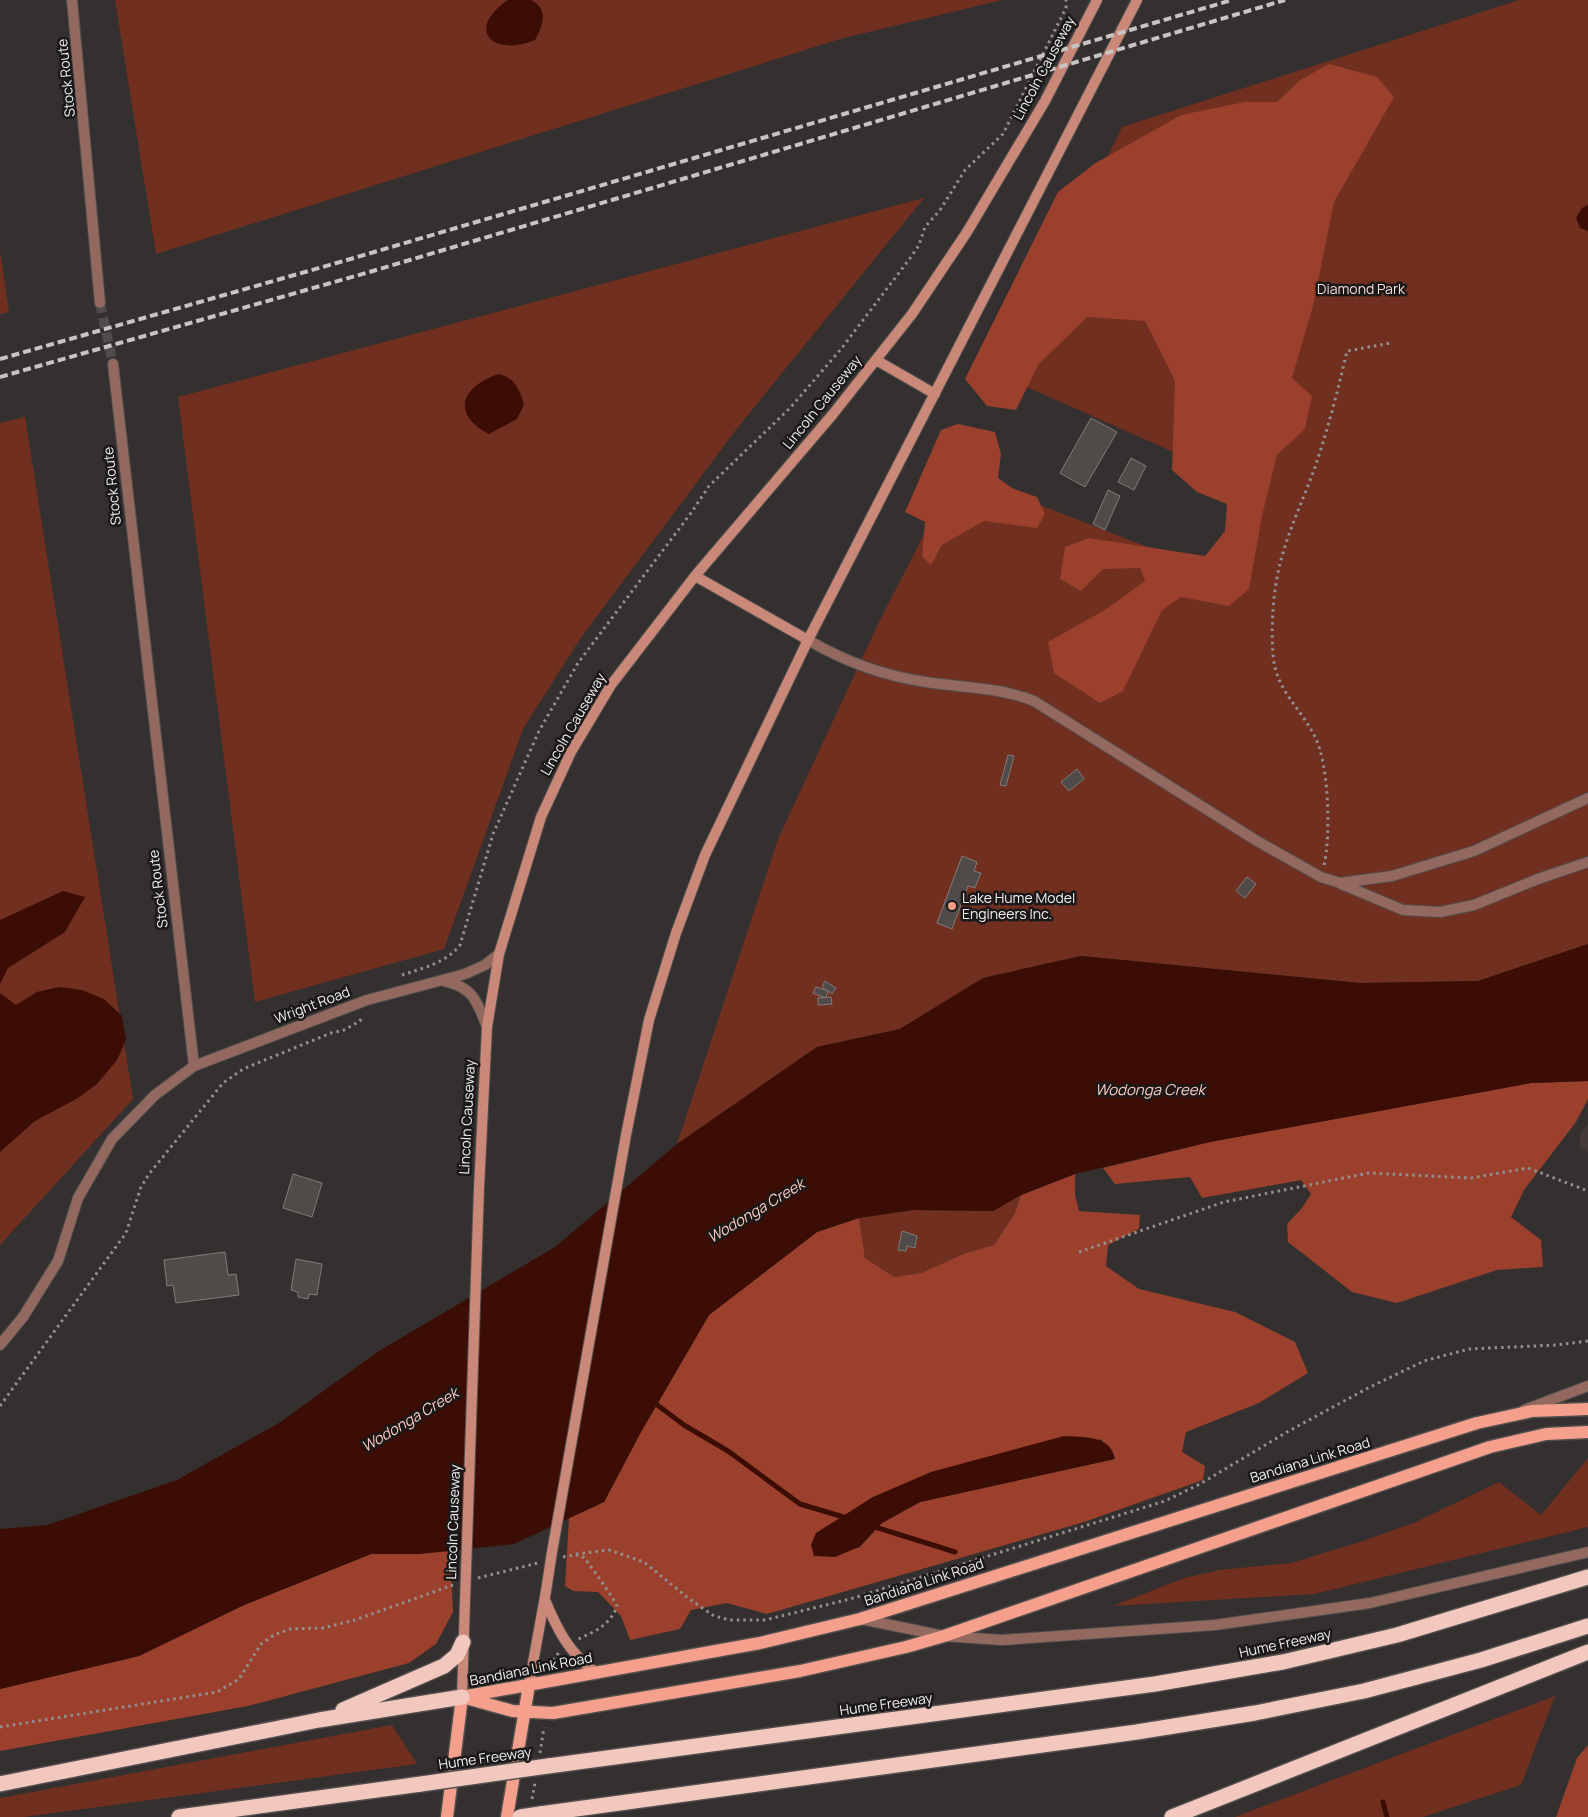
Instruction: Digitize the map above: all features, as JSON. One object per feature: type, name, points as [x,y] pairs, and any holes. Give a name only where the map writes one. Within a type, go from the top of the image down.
[{"type":"highway","name":"Hume Freeway","points":[[179,1817],[1155,1684],[1282,1662],[1397,1635],[1588,1577]]},
{"type":"highway","points":[[520,1817],[1137,1732],[1255,1713],[1364,1691],[1481,1660],[1588,1626]]},
{"type":"highway","points":[[319,1720],[444,1666],[457,1655],[463,1642]]},
{"type":"highway","points":[[1172,1817],[1588,1652]]},
{"type":"highway","points":[[0,1784],[319,1720],[462,1697]]},
{"type":"main road","name":"Lincoln Causeway","points":[[462,1697],[479,1188],[487,1027],[499,954],[541,817],[571,752],[611,685],[695,576],[833,414],[912,314],[967,232],[1045,101],[1097,0]]},
{"type":"main road","points":[[507,1817],[626,1135],[649,1020],[676,933],[705,855],[808,640],[1137,0]]},
{"type":"main road","points":[[876,360],[935,394]]},
{"type":"main road","points":[[695,576],[808,640]]},
{"type":"main road","name":"Bandiana Link Road","points":[[462,1697],[760,1643],[860,1619],[1427,1439],[1514,1414],[1547,1410],[1588,1409]]},
{"type":"main road","name":"Bandiana Link Road","points":[[462,1697],[524,1712],[553,1713],[800,1671],[944,1636],[1456,1458],[1517,1440],[1546,1434],[1588,1432]]},
{"type":"main road","points":[[545,1595],[568,1646],[577,1658],[595,1672]]},
{"type":"main road","points":[[447,1817],[462,1697]]},
{"type":"street","name":"Stock Route","points":[[72,0],[100,303]]},
{"type":"street","name":"Stock Route","points":[[113,364],[194,1066]]},
{"type":"street","points":[[808,640],[824,650],[882,673],[924,682],[1004,690],[1034,701],[1257,841],[1321,877],[1404,910],[1440,912],[1474,905],[1554,872],[1588,862]]},
{"type":"street","points":[[1340,883],[1392,876],[1465,854],[1493,844],[1588,798]]},
{"type":"street","points":[[1576,804],[1588,808]]},
{"type":"street","name":"Wright Road","points":[[194,1066],[367,1000],[443,981],[476,970],[499,954]]},
{"type":"street","points":[[443,981],[459,984],[468,990],[475,998],[487,1027]]},
{"type":"street","points":[[0,1344],[23,1317],[58,1261],[78,1198],[112,1139],[155,1095],[194,1066]]},
{"type":"street","points":[[1514,1414],[1540,1402],[1588,1386]]},
{"type":"street","points":[[860,1619],[944,1636],[1015,1640],[1214,1625],[1261,1620],[1400,1597],[1588,1552]]},
{"type":"path","points":[[397,977],[443,960],[453,954],[460,945],[493,834],[539,731],[574,670],[710,486],[791,407],[841,349],[911,257],[925,227],[944,204],[965,170],[1003,134],[1066,8],[1066,0]]},
{"type":"path","points":[[1321,877],[1329,831],[1321,755],[1316,738],[1281,688],[1274,667],[1272,637],[1276,585],[1281,560],[1315,467],[1347,350],[1391,343]]},
{"type":"path","points":[[0,1406],[126,1233],[140,1188],[149,1174],[223,1084],[244,1068],[352,1026],[360,1021],[367,1000]]},
{"type":"path","points":[[1079,1252],[1224,1202],[1369,1173],[1471,1178],[1528,1168],[1588,1191]]},
{"type":"path","points":[[558,1559],[576,1554],[609,1550],[644,1562],[688,1598],[714,1616],[746,1621],[780,1618],[850,1599],[1165,1501],[1200,1484],[1287,1432],[1368,1388],[1440,1355],[1494,1346],[1556,1345],[1588,1341]]},
{"type":"path","points":[[568,1646],[605,1624],[614,1615],[617,1606],[610,1592],[601,1583],[584,1557],[576,1554]]},
{"type":"path","points":[[473,1579],[539,1563]]},
{"type":"path","points":[[0,1727],[217,1692],[239,1679],[261,1644],[274,1635],[290,1629],[323,1628],[355,1620],[457,1584]]},
{"type":"shaded area","points":[[1329,64],[1377,77],[1394,97],[1334,202],[1313,306],[1292,378],[1312,396],[1305,429],[1277,455],[1262,516],[1249,589],[1229,606],[1181,597],[1162,610],[1123,691],[1100,703],[1054,673],[1048,642],[1108,608],[1145,581],[1140,568],[1103,569],[1081,591],[1060,579],[1065,547],[1089,538],[1205,556],[1225,531],[1227,504],[1197,492],[1172,470],[1175,381],[1145,321],[1087,317],[1038,365],[1016,410],[987,406],[965,379],[1058,192],[1094,164],[1181,115],[1245,102],[1277,102],[1300,80]]},
{"type":"shaded area","points":[[958,424],[995,432],[1001,454],[998,478],[1012,488],[1037,497],[1045,514],[1037,528],[984,521],[942,545],[931,565],[922,556],[925,522],[905,512],[941,430]]},
{"type":"shaded area","points":[[1588,1081],[1588,1099],[1576,1122],[1524,1190],[1511,1217],[1541,1240],[1543,1267],[1497,1270],[1397,1303],[1352,1292],[1288,1242],[1287,1224],[1302,1208],[1311,1194],[1301,1180],[1202,1198],[1190,1177],[1115,1184],[1103,1168],[1210,1142],[1531,1083]]},
{"type":"shaded area","points":[[1588,1124],[1588,1153],[1579,1145],[1581,1133]]},
{"type":"shaded area","points":[[1075,1174],[1075,1195],[1079,1211],[1140,1215],[1139,1229],[1108,1245],[1106,1266],[1139,1289],[1235,1312],[1295,1342],[1308,1373],[1259,1403],[1186,1432],[1182,1452],[1205,1466],[1203,1480],[1084,1522],[767,1614],[727,1603],[691,1610],[680,1629],[630,1640],[621,1616],[598,1592],[573,1591],[565,1586],[569,1518],[604,1502],[641,1432],[709,1315],[817,1232],[859,1218],[865,1258],[894,1277],[921,1273],[966,1253],[994,1245],[1015,1213],[1021,1195]],"holes":[[[1101,1439],[1114,1459],[920,1502],[882,1523],[859,1548],[816,1533]]]},
{"type":"shaded area","points":[[450,1551],[453,1612],[436,1644],[409,1663],[248,1706],[0,1751],[0,1689],[139,1656],[244,1605],[371,1554]]},
{"type":"shaded area","points":[[1588,1745],[1588,1817],[1556,1817],[1577,1758]]},
{"type":"green space","points":[[115,0],[1002,0],[840,39],[156,254]]},
{"type":"green space","name":"Diamond Park","points":[[1519,0],[1588,0],[1588,944],[1478,981],[1360,983],[1081,956],[983,978],[900,1029],[817,1047],[677,1144],[778,839],[879,622],[956,472],[1237,582],[1252,487],[1002,376],[1122,127]]},
{"type":"green space","points":[[924,198],[735,431],[580,639],[523,729],[444,949],[255,1002],[178,397]]},
{"type":"green space","points":[[0,251],[9,312],[0,314]]},
{"type":"green space","points":[[25,417],[133,1099],[0,1245],[0,423]]},
{"type":"green space","points":[[1021,1195],[1015,1213],[994,1245],[966,1253],[921,1273],[894,1277],[865,1258],[859,1218],[913,1210],[993,1211]]},
{"type":"green space","points":[[1588,1458],[1588,1527],[1314,1594],[1113,1606],[1184,1578],[1220,1570],[1291,1563],[1363,1541],[1416,1522],[1499,1482],[1541,1515]]},
{"type":"green space","points":[[1555,1696],[1521,1785],[1423,1817],[1235,1817]]},
{"type":"green space","points":[[392,1725],[417,1764],[24,1817],[0,1817],[0,1798]]},
{"type":"water","points":[[508,0],[531,0],[540,8],[543,18],[535,40],[520,45],[507,45],[496,43],[489,38],[486,30],[488,21],[495,11]]},
{"type":"water","points":[[1588,205],[1588,231],[1580,228],[1576,218],[1582,208]]},
{"type":"water","points":[[499,374],[509,378],[516,385],[524,405],[517,419],[489,434],[469,418],[465,409],[466,401],[469,393],[476,386],[486,379]]},
{"type":"water","points":[[63,891],[85,897],[65,932],[8,968],[0,984],[0,920]]},
{"type":"water","name":"Wodonga Creek","points":[[1588,944],[1588,1081],[1531,1083],[1210,1142],[1075,1174],[1021,1195],[993,1211],[913,1210],[859,1218],[817,1232],[709,1315],[641,1432],[604,1502],[514,1544],[420,1554],[371,1554],[244,1605],[139,1656],[0,1689],[0,1529],[47,1525],[177,1480],[279,1423],[379,1351],[555,1247],[677,1144],[817,1047],[900,1029],[983,978],[1081,956],[1360,983],[1478,981]]},
{"type":"water","points":[[59,987],[82,990],[104,999],[122,1016],[126,1040],[117,1060],[97,1084],[78,1098],[35,1121],[0,1152],[0,993],[16,1005],[37,992]]},
{"type":"water","points":[[1064,1436],[1087,1437],[1102,1441],[1108,1445],[1115,1459],[920,1502],[882,1523],[859,1547],[835,1557],[814,1556],[811,1545],[816,1533],[873,1497],[931,1472]]},
{"type":"building","points":[[1091,418],[1117,432],[1085,487],[1060,473]]},
{"type":"building","points":[[1131,458],[1146,466],[1134,490],[1118,482]]},
{"type":"building","points":[[1108,490],[1120,496],[1105,530],[1093,524]]},
{"type":"building","points":[[1008,755],[1014,756],[1006,786],[1000,785]]},
{"type":"building","points":[[1077,769],[1084,779],[1069,791],[1061,782]]},
{"type":"building","name":"Lake Hume Model Engineers Inc.","points":[[962,856],[977,862],[974,871],[981,873],[975,888],[968,886],[952,929],[937,923]]},
{"type":"building","points":[[1247,877],[1256,884],[1245,898],[1236,891]]},
{"type":"building","points":[[825,981],[836,988],[832,994],[822,987]]},
{"type":"building","points":[[816,987],[828,991],[826,998],[813,993]]},
{"type":"building","points":[[831,997],[832,1004],[818,1005],[818,998]]},
{"type":"building","points":[[293,1174],[322,1183],[312,1217],[283,1208]]},
{"type":"building","points":[[902,1231],[917,1236],[915,1248],[907,1246],[906,1251],[898,1250]]},
{"type":"building","points":[[225,1252],[228,1275],[236,1274],[239,1295],[176,1303],[173,1285],[167,1286],[164,1260]]},
{"type":"building","points":[[296,1259],[322,1264],[317,1295],[309,1294],[308,1299],[298,1297],[298,1292],[291,1290]]},
{"type":"waterway","points":[[652,1401],[684,1425],[728,1451],[800,1504],[847,1518]]},
{"type":"waterway","points":[[872,1526],[955,1552]]},
{"type":"waterway","points":[[1383,1802],[1387,1817]]},
{"type":"tunnel","points":[[100,303],[113,364]]},
{"type":"railway","points":[[0,359],[347,260],[1232,0]]},
{"type":"railway","points":[[0,377],[366,273],[1285,0]]},
{"type":"place","name":"Lake Hume Model Engineers Inc.","points":[[952,906]]}]
